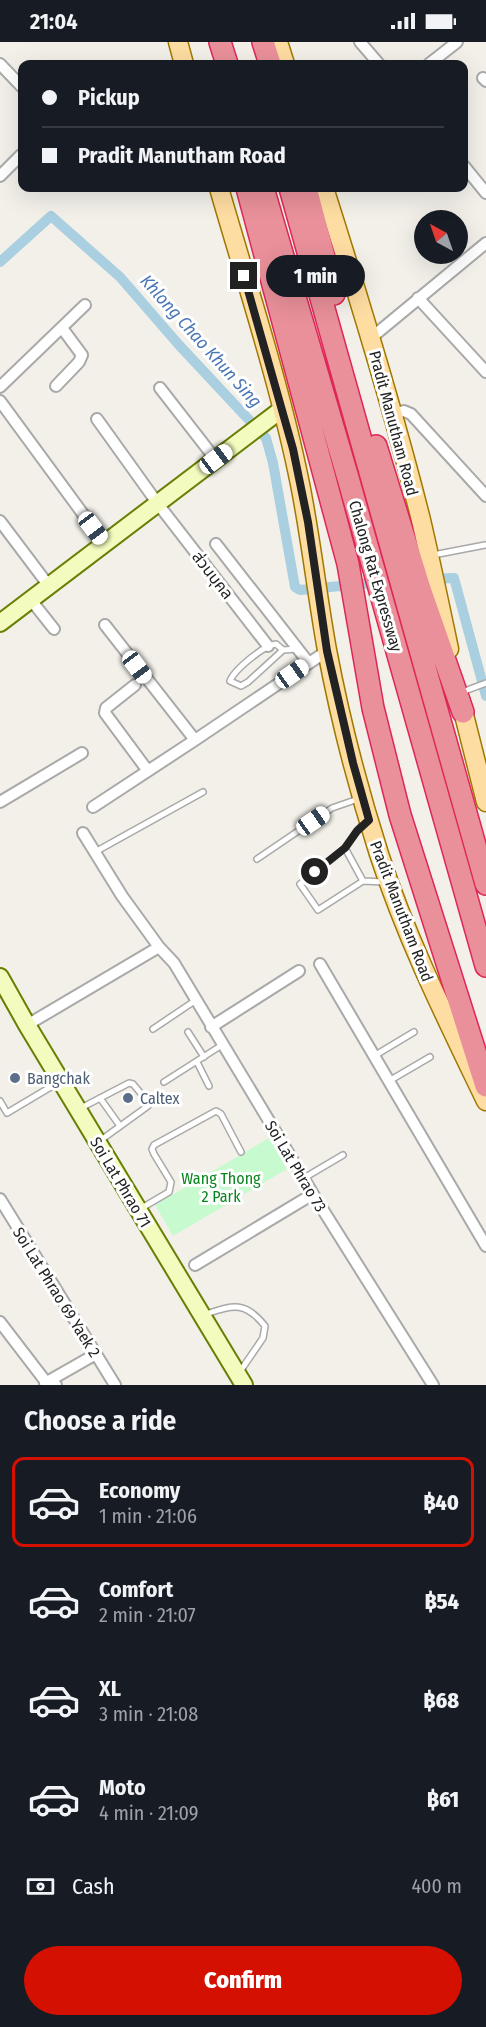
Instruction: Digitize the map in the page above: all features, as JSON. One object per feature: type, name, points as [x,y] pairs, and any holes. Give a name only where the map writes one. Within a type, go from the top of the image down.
[{"type":"highway","points":[[207,42],[212,60]]},
{"type":"highway","points":[[220,42],[226,60]]},
{"type":"highway","points":[[249,42],[254,60]]},
{"type":"highway","points":[[263,42],[269,60]]},
{"type":"highway","points":[[248,192],[348,564],[373,708],[400,815],[486,1086]]},
{"type":"highway","name":"Chalong Rat Expressway","points":[[265,192],[486,966]]},
{"type":"highway","name":"Chalong Rat Expressway","points":[[291,192],[486,885]]},
{"type":"highway","points":[[307,192],[371,427],[431,571],[460,702]]},
{"type":"main road","points":[[177,42],[183,60]]},
{"type":"main road","points":[[278,42],[284,60]]},
{"type":"main road","name":"Pradit Manutham Road","points":[[220,192],[282,409],[300,483],[327,651],[362,797],[389,883],[425,974],[486,1101]]},
{"type":"main road","name":"Pradit Manutham Road","points":[[325,192],[371,338],[431,571]]},
{"type":"main road","points":[[460,702],[486,802]]},
{"type":"street","points":[[360,42],[376,60]]},
{"type":"street","points":[[434,60],[457,42]]},
{"type":"street","points":[[0,64],[18,83]]},
{"type":"street","points":[[0,176],[18,158]]},
{"type":"street","points":[[468,171],[486,193]]},
{"type":"street","points":[[371,338],[485,245]]},
{"type":"street","points":[[418,298],[486,372]]},
{"type":"street","points":[[0,387],[85,306]]},
{"type":"street","points":[[56,386],[79,362],[82,355],[62,328]]},
{"type":"street","points":[[160,388],[216,459]]},
{"type":"street","points":[[0,401],[105,544]]},
{"type":"street","points":[[0,623],[282,409]]},
{"type":"street","points":[[392,414],[404,411],[411,414],[486,496]]},
{"type":"street","name":"ส่วนบุคล","points":[[97,419],[158,504],[268,646]]},
{"type":"street","points":[[0,521],[49,586]]},
{"type":"street","points":[[216,544],[308,662]]},
{"type":"street","points":[[31,600],[54,629]]},
{"type":"street","points":[[105,625],[195,740]]},
{"type":"street","points":[[93,807],[327,651]]},
{"type":"street","points":[[135,685],[106,708],[105,713],[148,771]]},
{"type":"street","points":[[0,802],[82,753]]},
{"type":"street","name":"Soi Lat Phrao 73","points":[[83,833],[159,947],[174,963],[313,1194],[433,1385]]},
{"type":"street","points":[[27,1025],[159,947]]},
{"type":"street","points":[[320,964],[486,1245]]},
{"type":"street","points":[[211,1027],[299,971]]},
{"type":"street","name":"Soi Lat Phrao 71","points":[[0,977],[60,1081],[241,1380]]},
{"type":"street","points":[[195,1265],[313,1194]]},
{"type":"street","name":"Soi Lat Phrao 69 Yaek 2","points":[[0,1198],[115,1385]]},
{"type":"street","points":[[0,1322],[48,1384],[96,1354]]},
{"type":"lane","points":[[431,571],[466,548],[485,545]]},
{"type":"lane","points":[[283,650],[276,644],[268,646],[236,672],[230,681],[241,686],[283,650],[297,648]]},
{"type":"lane","points":[[460,702],[477,687],[486,683]]},
{"type":"lane","points":[[94,852],[203,792]]},
{"type":"lane","points":[[257,859],[332,808],[362,797]]},
{"type":"lane","points":[[369,820],[357,831],[345,848],[300,884],[318,910],[363,881],[389,883]]},
{"type":"lane","points":[[345,848],[363,881]]},
{"type":"lane","points":[[153,1029],[196,1000]]},
{"type":"lane","points":[[188,1032],[204,1057]]},
{"type":"lane","points":[[374,1056],[414,1032]]},
{"type":"lane","points":[[164,1082],[222,1045]]},
{"type":"lane","points":[[389,1081],[430,1057]]},
{"type":"lane","points":[[197,1062],[209,1086]]},
{"type":"lane","points":[[0,1101],[7,1113],[60,1081]]},
{"type":"lane","points":[[78,1110],[130,1083],[148,1102],[148,1106],[97,1142]]},
{"type":"lane","points":[[100,1098],[120,1126]]},
{"type":"lane","points":[[138,1210],[170,1192],[171,1182],[154,1154],[152,1149],[154,1145],[216,1111],[221,1114],[241,1152]]},
{"type":"lane","points":[[304,1178],[343,1155]]},
{"type":"lane","points":[[201,1315],[224,1308],[243,1306],[256,1315],[265,1326],[263,1338],[241,1380]]},
{"type":"green space","name":"Wang Thong 2 Park","points":[[269,1138],[287,1169],[173,1236],[155,1205]]},
{"type":"waterway","name":"Khlong Chao Khun Sing","points":[[0,262],[51,216],[120,277],[179,345],[266,438],[273,463],[295,587],[300,590],[381,582]]},
{"type":"waterway","name":"Khlong Chao Khun Sing","points":[[429,579],[454,578],[486,696]]},
{"type":"place","name":"Bangchak","points":[[15,1078]]},
{"type":"place","name":"Caltex","points":[[128,1098]]},
{"type":"route","points":[[244,276],[293,449],[308,522],[327,651],[340,712],[369,820],[357,831],[345,848],[315,872]]}]
